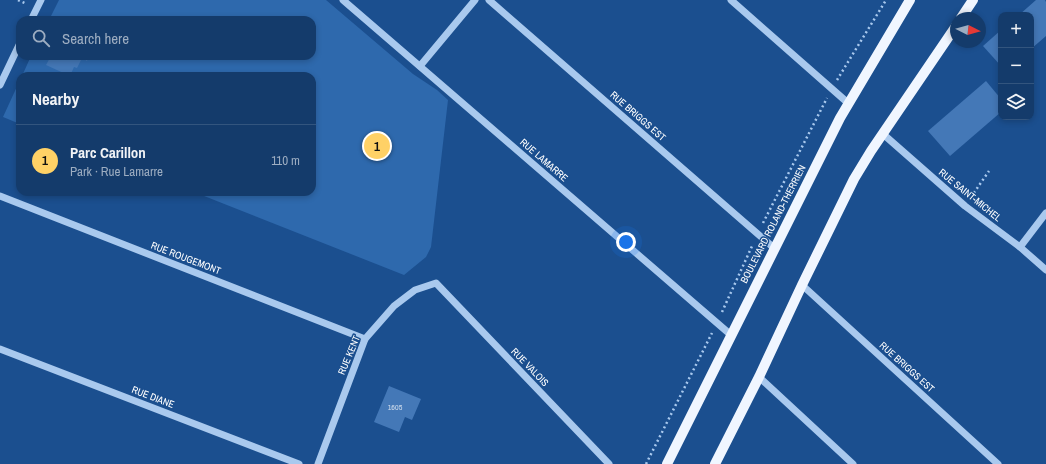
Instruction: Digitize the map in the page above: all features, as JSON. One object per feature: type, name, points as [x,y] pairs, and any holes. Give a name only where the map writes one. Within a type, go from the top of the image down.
[{"type":"main road","name":"BOULEVARD ROLAND-THERRIEN","points":[[667,464],[848,103],[910,0]]},
{"type":"main road","points":[[965,12],[973,0]]},
{"type":"main road","points":[[715,464],[759,377],[854,179],[871,151],[950,35]]},
{"type":"street","points":[[33,16],[41,0]]},
{"type":"street","name":"RUE LAMARRE","points":[[343,0],[731,335]]},
{"type":"street","points":[[420,66],[475,0]]},
{"type":"street","name":"RUE BRIGGS EST","points":[[489,0],[774,248]]},
{"type":"street","points":[[730,0],[848,103]]},
{"type":"street","points":[[0,85],[16,51]]},
{"type":"street","name":"RUE SAINT-MICHEL","points":[[883,134],[965,206],[1020,247],[1046,270]]},
{"type":"street","name":"RUE ROUGEMONT","points":[[0,196],[365,339]]},
{"type":"street","points":[[1020,247],[1046,213]]},
{"type":"street","name":"RUE KENT","points":[[318,464],[365,339],[394,306],[415,290],[436,283]]},
{"type":"street","name":"RUE VALOIS","points":[[436,283],[609,464]]},
{"type":"street","name":"RUE BRIGGS EST","points":[[802,285],[998,464]]},
{"type":"street","name":"RUE DIANE","points":[[0,349],[299,464]]},
{"type":"street","points":[[759,377],[853,464]]},
{"type":"path","points":[[965,206],[989,171]]},
{"type":"shaded area","points":[[59,0],[326,0],[413,74],[437,90],[448,100],[431,247],[426,257],[404,275],[204,196],[316,196],[316,72],[24,72],[29,60],[316,60],[316,16],[51,16]]},
{"type":"shaded area","points":[[16,89],[16,122],[3,117]]},
{"type":"building","points":[[1036,0],[1045,0],[1046,2],[1046,36],[1034,46],[1034,12],[1022,12]]},
{"type":"building","points":[[998,33],[998,63],[985,48],[986,43]]},
{"type":"building","points":[[49,60],[81,60],[77,68],[74,67],[72,72],[61,72],[46,65]]},
{"type":"building","points":[[986,81],[998,95],[998,115],[950,156],[928,131]]},
{"type":"building","points":[[389,386],[421,399],[412,420],[405,417],[399,432],[374,422]]},
{"type":"place","name":"Parc Carillon","points":[[377,146]]}]
